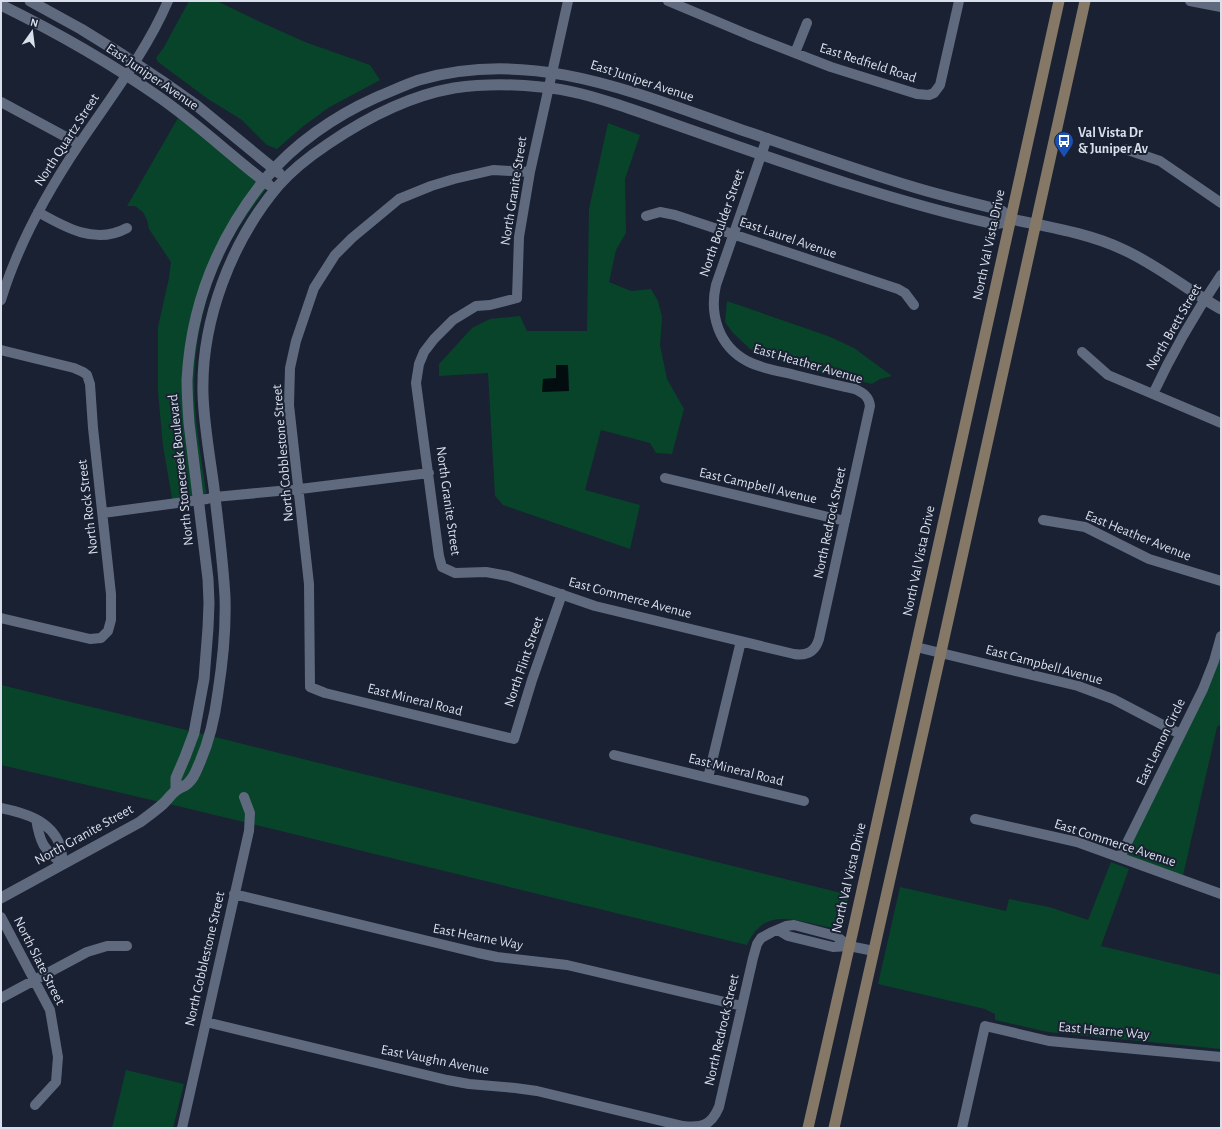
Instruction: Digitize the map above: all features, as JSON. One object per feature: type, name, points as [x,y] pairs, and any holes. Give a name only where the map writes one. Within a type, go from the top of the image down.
[{"type":"main road","name":"North Val Vista Drive","points":[[808,1128],[1059,1]]},
{"type":"main road","points":[[834,1128],[1085,1]]},
{"type":"street","name":"East Juniper Avenue","points":[[30,1],[87,32],[196,105],[280,184]]},
{"type":"street","name":"North Quartz Street","points":[[1,300],[16,259],[38,212],[79,144],[155,30],[168,1]]},
{"type":"street","name":"North Granite Street","points":[[442,567],[439,556],[416,383],[419,364],[424,352],[434,339],[459,316],[476,306],[490,305],[517,298],[519,237],[530,172],[568,1]]},
{"type":"street","name":"East Redfield Road","points":[[668,1],[795,53],[898,89],[922,95],[934,93],[942,80],[959,1]]},
{"type":"street","points":[[1190,1],[1221,7]]},
{"type":"street","name":"East Juniper Avenue","points":[[1,5],[66,39],[126,75],[160,97],[280,184]]},
{"type":"street","name":"East Redfield Road","points":[[795,53],[807,23]]},
{"type":"street","name":"East Juniper Avenue","points":[[269,175],[312,136],[350,110],[418,81],[446,74],[494,69],[518,69],[551,72],[595,81],[618,88],[904,185],[997,209],[1002,211],[1011,219],[1091,237],[1122,249],[1149,263],[1221,310]]},
{"type":"street","name":"East Juniper Avenue","points":[[280,184],[309,157],[335,139],[378,114],[404,102],[455,88],[510,85],[548,87],[602,100],[880,194],[946,213],[994,224],[999,224],[1011,219]]},
{"type":"street","points":[[1,102],[79,144]]},
{"type":"street","name":"North Boulder Street","points":[[741,358],[723,339],[714,316],[713,299],[716,285],[733,234],[767,138]]},
{"type":"street","points":[[1125,148],[1160,161],[1221,202]]},
{"type":"street","name":"North Cobblestone Street","points":[[310,687],[309,584],[300,489],[289,405],[290,368],[296,340],[314,288],[335,255],[352,238],[399,199],[454,179],[492,170],[530,172]]},
{"type":"street","name":"North Stonecreek Boulevard","points":[[176,790],[176,778],[194,733],[204,679],[209,603],[208,579],[189,422],[187,382],[190,350],[196,313],[204,286],[224,239],[251,197],[269,175]]},
{"type":"street","name":"North Stonecreek Boulevard","points":[[209,737],[221,672],[225,594],[202,392],[206,353],[209,331],[230,265],[248,229],[280,184]]},
{"type":"street","points":[[38,212],[66,227],[85,234],[104,236],[121,232],[127,228]]},
{"type":"street","name":"East Laurel Avenue","points":[[646,216],[660,212],[668,213],[733,234],[898,289],[910,298],[914,305]]},
{"type":"street","name":"North Brett Street","points":[[1153,394],[1170,358],[1221,274]]},
{"type":"street","name":"North Rock Street","points":[[1,350],[74,368],[87,375],[90,384],[92,422],[111,594],[111,620],[110,626],[105,635],[95,639],[90,639],[1,618]]},
{"type":"street","points":[[1082,352],[1108,375],[1221,424]]},
{"type":"street","name":"East Heather Avenue","points":[[741,358],[766,368],[855,389],[867,397]]},
{"type":"street","name":"North Redrock Street","points":[[811,653],[819,639],[845,521],[869,411],[869,401],[867,397]]},
{"type":"street","points":[[103,513],[198,501],[215,497],[300,489],[429,473]]},
{"type":"street","name":"East Campbell Avenue","points":[[665,478],[845,521]]},
{"type":"street","name":"East Heather Avenue","points":[[1043,520],[1085,527],[1149,559],[1221,581]]},
{"type":"street","name":"East Commerce Avenue","points":[[442,567],[455,573],[476,572],[508,576],[595,606],[794,654],[811,653]]},
{"type":"street","name":"North Flint Street","points":[[514,739],[532,680],[562,594]]},
{"type":"street","name":"East Lemon Circle","points":[[1120,858],[1203,689],[1214,661],[1221,636]]},
{"type":"street","points":[[708,778],[741,641]]},
{"type":"street","name":"East Campbell Avenue","points":[[916,647],[1078,686],[1113,699],[1180,734]]},
{"type":"street","name":"East Mineral Road","points":[[310,687],[325,693],[514,739]]},
{"type":"street","name":"North Granite Street","points":[[1,898],[140,822],[159,807],[176,790],[187,785],[192,779],[209,737]]},
{"type":"street","name":"East Mineral Road","points":[[614,755],[804,801]]},
{"type":"street","name":"North Cobblestone Street","points":[[182,1128],[250,826],[250,813],[244,797]]},
{"type":"street","points":[[1,808],[25,814],[36,819],[52,830],[61,846],[63,864]]},
{"type":"street","points":[[36,819],[39,836],[48,853],[63,864]]},
{"type":"street","name":"East Commerce Avenue","points":[[975,819],[1065,839],[1221,894]]},
{"type":"street","name":"East Hearne Way","points":[[234,894],[498,958],[567,965],[742,1006]]},
{"type":"street","name":"North Slate Street","points":[[1,917],[50,1010],[58,1057],[56,1082],[35,1105]]},
{"type":"street","name":"North Redrock Street","points":[[706,1124],[712,1120],[719,1107],[755,951],[761,938],[778,930],[788,936],[833,947],[849,946]]},
{"type":"street","points":[[1,998],[34,979],[96,948],[117,945],[127,946]]},
{"type":"street","points":[[849,946],[874,952]]},
{"type":"street","name":"East Vaughn Avenue","points":[[206,1022],[447,1080],[469,1084],[537,1091],[683,1126],[699,1126],[706,1124]]},
{"type":"street","name":"East Hearne Way","points":[[962,1128],[985,1026],[1049,1041],[1221,1057]]},
{"type":"green space","points":[[189,1],[217,1],[305,42],[370,65],[380,80],[328,108],[301,128],[277,149],[267,145],[242,120],[208,99],[158,62],[156,58],[164,47]]},
{"type":"green space","points":[[178,118],[269,185],[242,222],[227,247],[210,291],[198,336],[194,383],[195,406],[207,499],[173,504],[163,446],[158,392],[158,327],[171,262],[149,229],[143,212],[135,206],[127,206]]},
{"type":"green space","points":[[608,123],[640,135],[625,179],[626,233],[616,250],[609,282],[631,291],[651,289],[658,301],[662,317],[660,345],[667,379],[684,409],[672,454],[656,453],[650,443],[601,430],[585,490],[640,505],[630,549],[503,505],[495,496],[488,373],[439,376],[439,364],[472,328],[490,319],[520,316],[527,331],[587,331],[589,209]]},
{"type":"green space","points":[[727,301],[828,336],[854,348],[892,376],[880,379],[872,384],[772,359],[750,349],[733,333],[725,322]]},
{"type":"green space","points":[[1221,636],[1221,724],[1217,727],[1182,880],[1120,857],[1203,689]]},
{"type":"green space","points":[[1,685],[849,895],[842,920],[837,928],[797,920],[777,919],[769,921],[761,926],[753,934],[747,945],[186,808],[1,765]]},
{"type":"green space","points":[[1111,862],[1129,869],[1101,946],[1221,975],[1221,1049],[1048,1032],[995,1020],[995,1014],[985,1009],[878,984],[900,887],[1006,911],[1009,899],[1049,907],[1088,920]]},
{"type":"green space","points":[[126,1070],[184,1084],[173,1128],[112,1128]]},
{"type":"shaded area","points":[[556,365],[568,365],[569,391],[542,392],[543,379],[556,378]]},
{"type":"place","name":"Val Vista Dr & Juniper Av","points":[[1064,158]]}]
